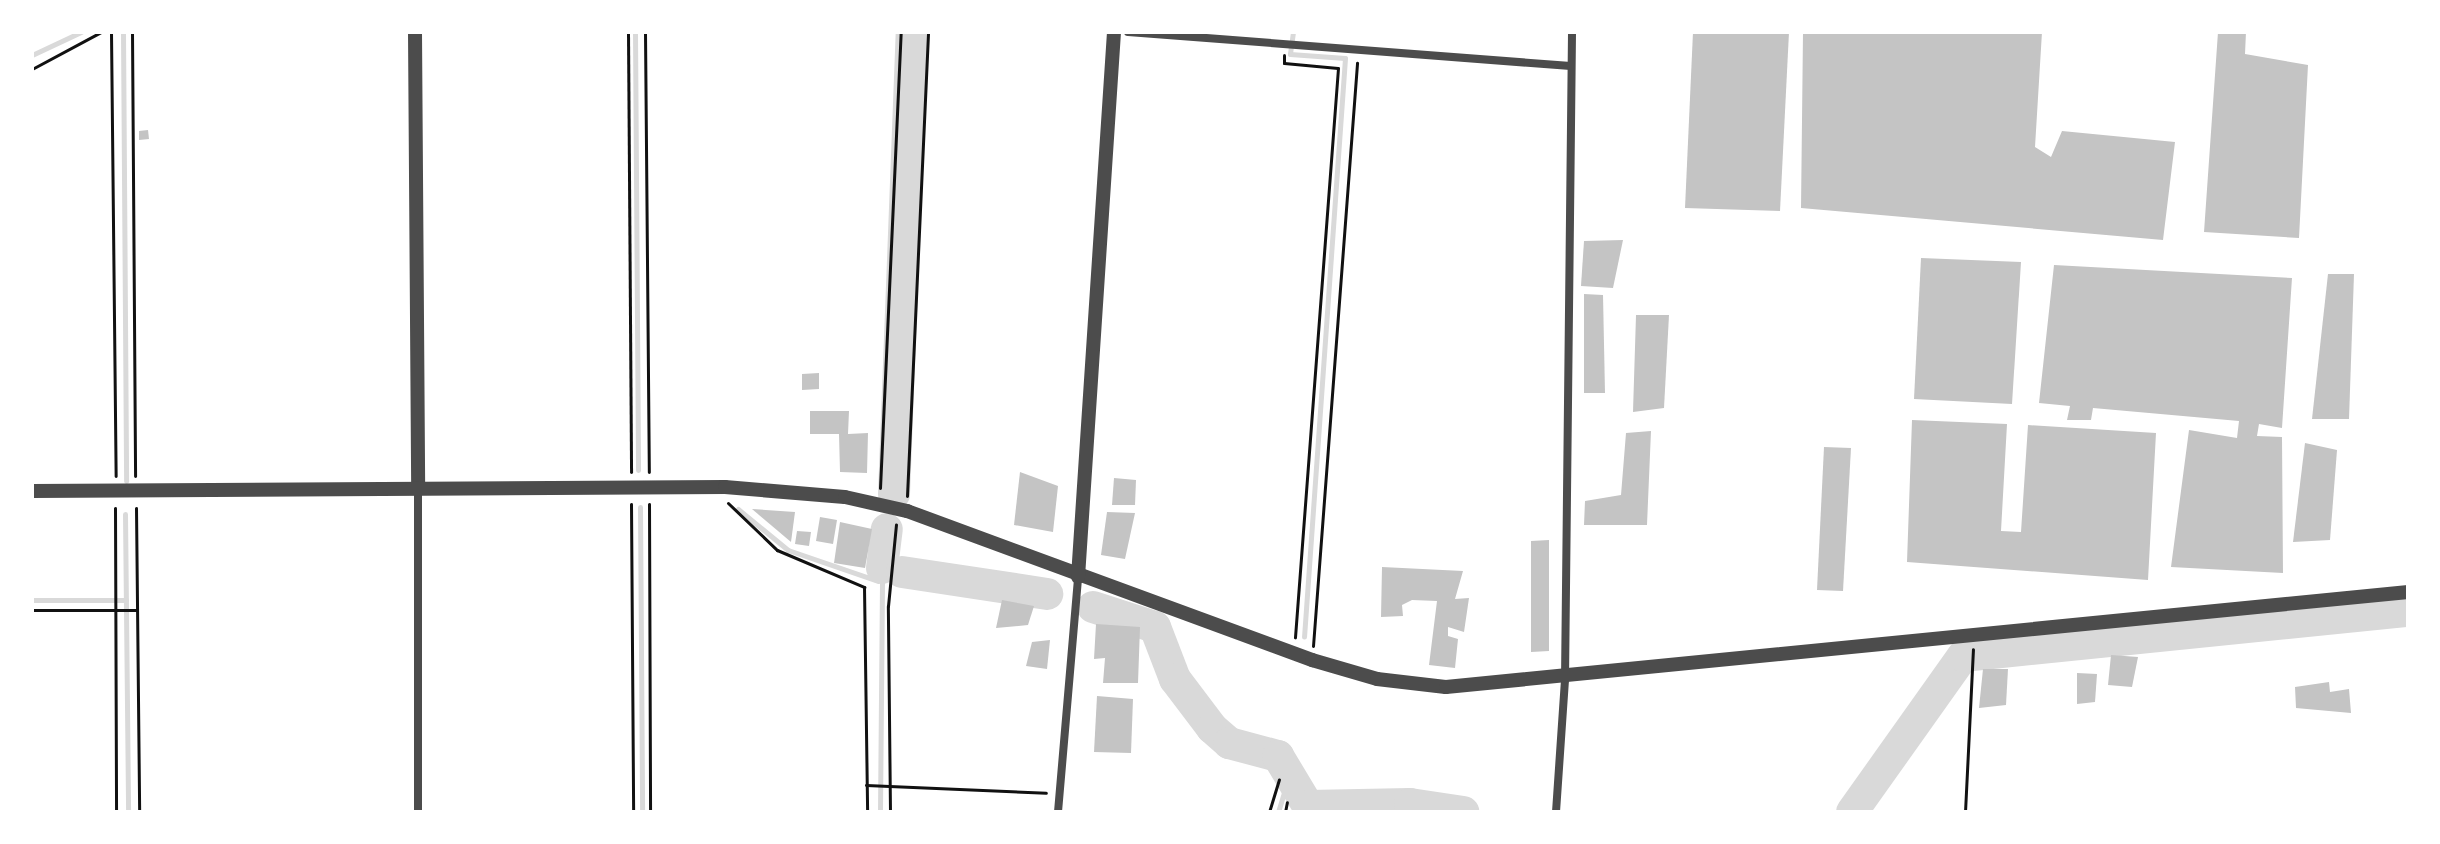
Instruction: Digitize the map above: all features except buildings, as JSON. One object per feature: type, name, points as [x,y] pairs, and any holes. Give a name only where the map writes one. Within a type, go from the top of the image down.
[{"type":"street","points":[[415,32],[418,812]]},
{"type":"street","points":[[1058,812],[1078,577],[1114,32]]},
{"type":"street","points":[[1128,32],[1571,66]]},
{"type":"street","points":[[1556,812],[1565,680],[1572,32]]},
{"type":"street","points":[[32,491],[631,490],[725,487],[879,503],[1312,660],[1413,685],[1565,680],[2408,592]]},
{"type":"path","points":[[32,69],[101,32]]},
{"type":"path","points":[[111,32],[116,812]]},
{"type":"path","points":[[132,32],[139,812]]},
{"type":"path","points":[[628,32],[633,812]]},
{"type":"path","points":[[645,32],[650,812]]},
{"type":"path","points":[[879,503],[901,32]]},
{"type":"path","points":[[890,812],[889,577],[902,509],[928,32]]},
{"type":"path","points":[[1285,46],[1284,63],[1338,68],[1294,653]]},
{"type":"path","points":[[1312,660],[1358,51]]},
{"type":"path","points":[[725,487],[738,520],[777,550],[864,587],[867,812]]},
{"type":"path","points":[[32,610],[135,610]]},
{"type":"path","points":[[1965,812],[1970,669],[1974,640]]},
{"type":"path","points":[[1269,812],[1279,780]]},
{"type":"path","points":[[866,785],[1058,794]]},
{"type":"path","points":[[1285,812],[1287,802]]},
{"type":"waterway","points":[[32,55],[81,32]]},
{"type":"waterway","points":[[123,32],[126,481]]},
{"type":"waterway","points":[[635,32],[638,470]]},
{"type":"waterway","points":[[894,494],[912,32]]},
{"type":"waterway","points":[[1293,32],[1290,54],[1345,58],[1304,637]]},
{"type":"waterway","points":[[640,507],[642,812]]},
{"type":"waterway","points":[[738,509],[788,550],[878,581]]},
{"type":"waterway","points":[[125,514],[128,812]]},
{"type":"waterway","points":[[882,568],[887,529]]},
{"type":"waterway","points":[[880,812],[882,568]]},
{"type":"waterway","points":[[902,572],[1047,594]]},
{"type":"waterway","points":[[32,600],[126,600]]},
{"type":"waterway","points":[[1093,607],[1155,627],[1175,679],[1212,728],[1229,743],[1278,756],[1308,806],[1410,804],[1463,812]]},
{"type":"waterway","points":[[1852,812],[1963,656],[2408,611]]},
{"type":"waterway","points":[[1278,812],[1284,792]]}]
